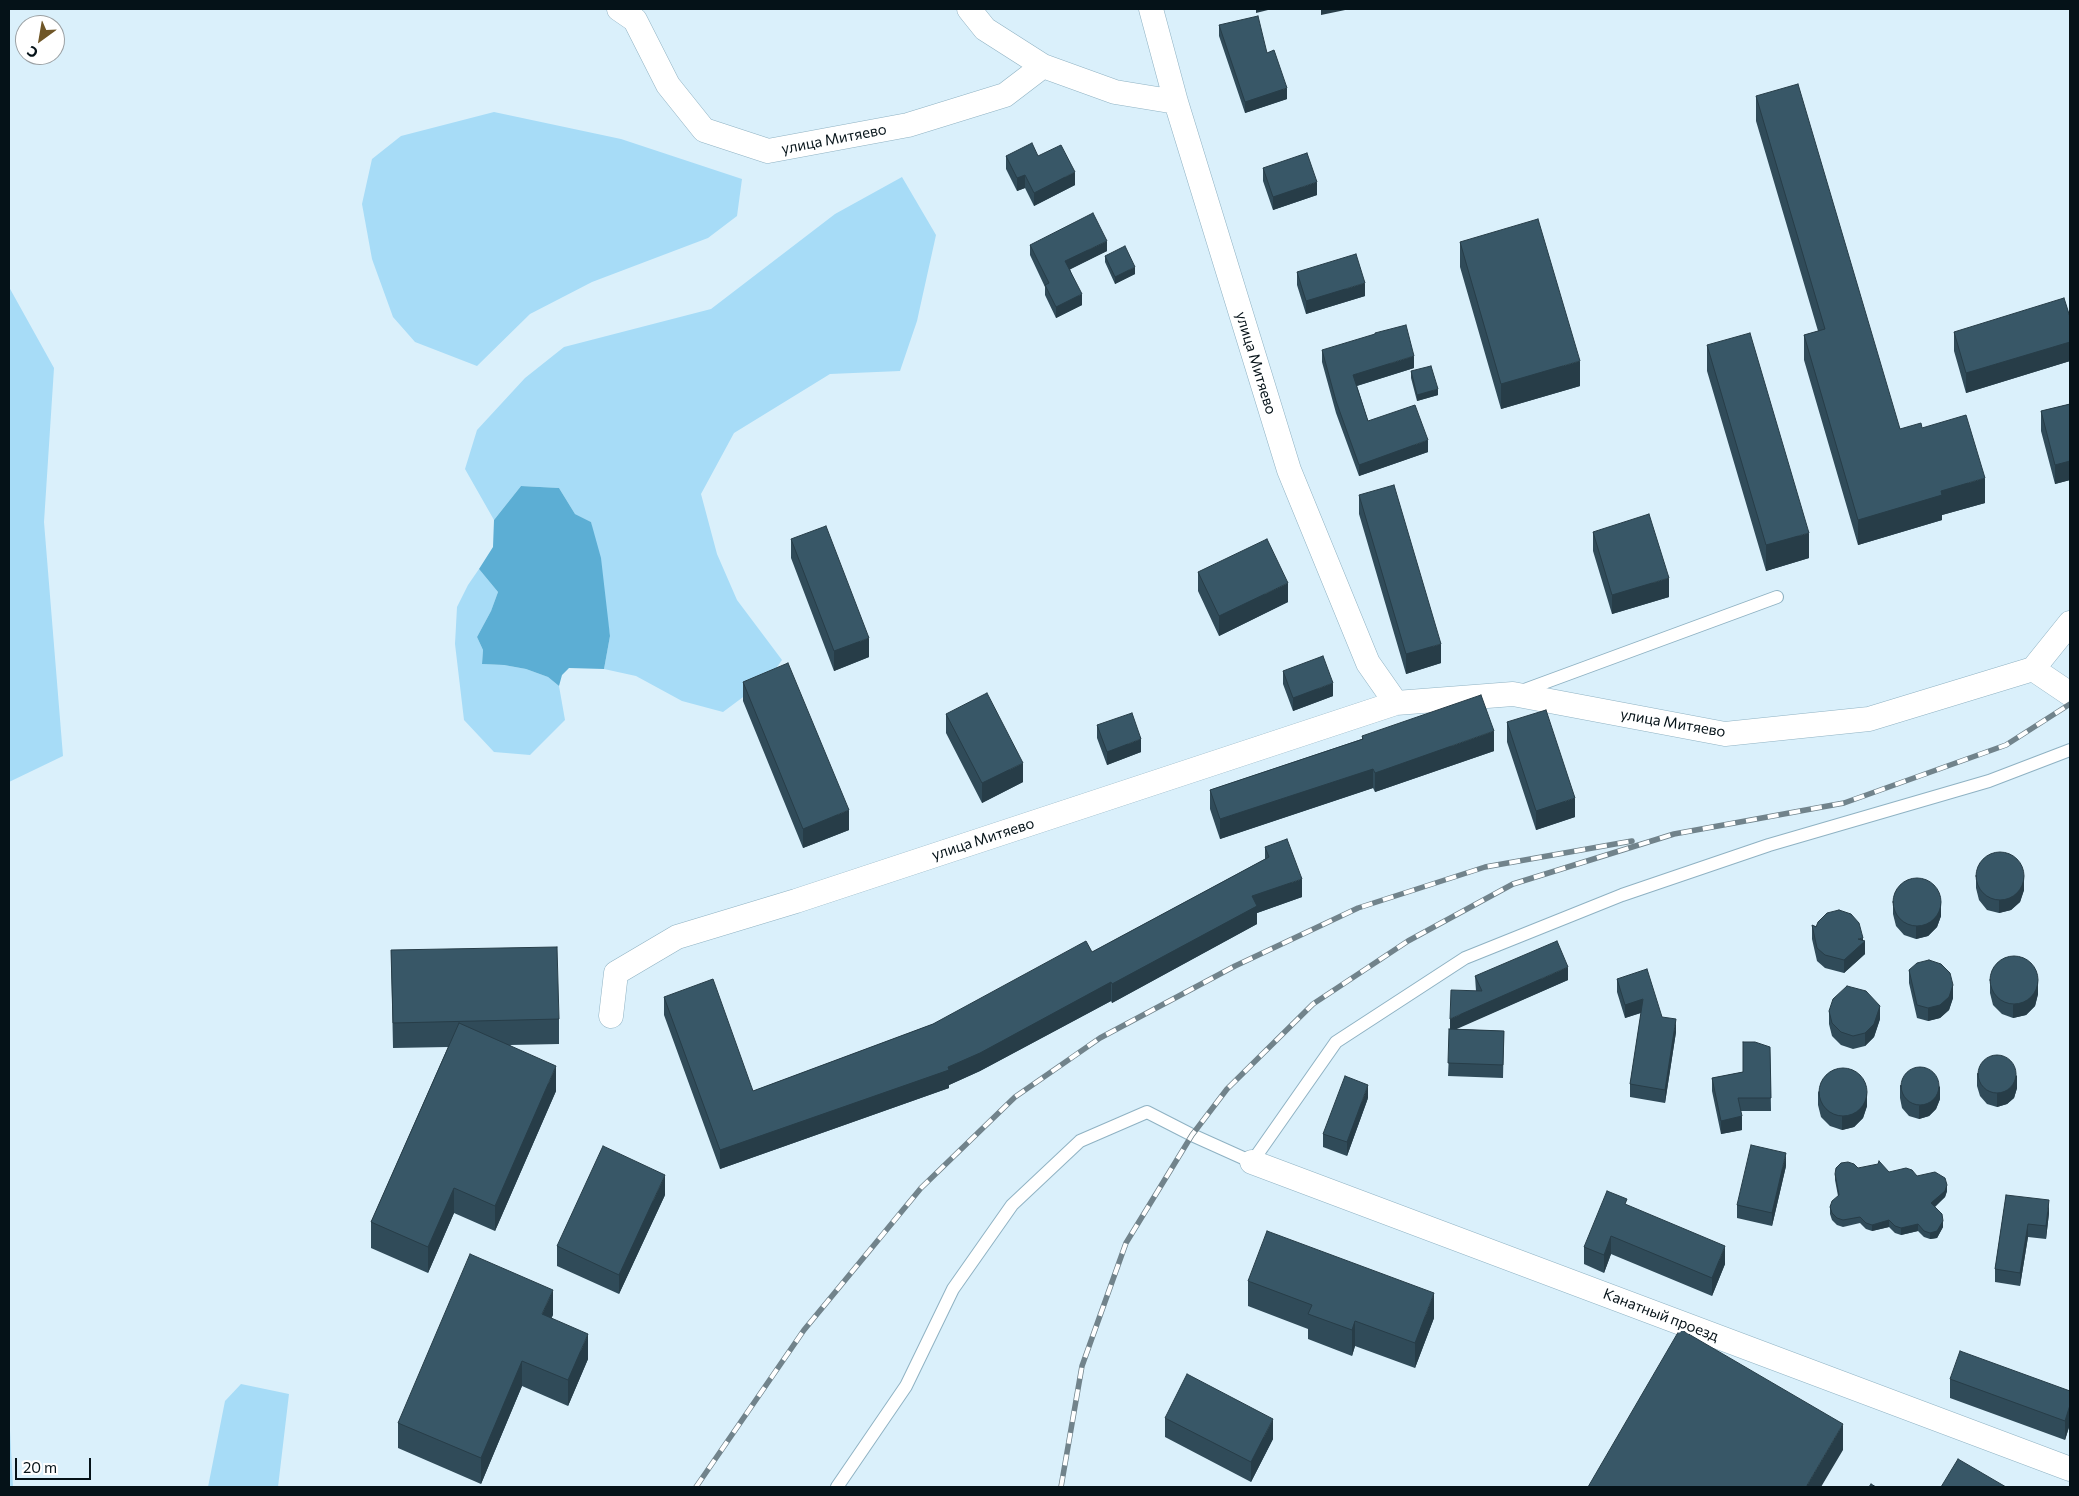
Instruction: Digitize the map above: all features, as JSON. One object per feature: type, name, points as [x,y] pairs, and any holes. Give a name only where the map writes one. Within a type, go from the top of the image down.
[{"type":"street","name":"улица Митяево","points":[[619,9],[635,20],[668,85],[704,130],[768,151],[908,125],[1005,95],[1043,66]]},
{"type":"street","points":[[969,9],[985,29],[1043,66],[1115,92],[1176,102]]},
{"type":"street","name":"улица Митяево","points":[[1152,9],[1176,102],[1289,470],[1368,663],[1396,703]]},
{"type":"street","points":[[2070,623],[2033,669],[2070,694]]},
{"type":"street","name":"улица Митяево","points":[[611,1016],[616,973],[677,937],[806,898],[1396,703],[1513,694],[1725,734],[1869,720],[2033,669]]},
{"type":"street","name":"Канатный проезд","points":[[1252,1162],[2070,1469]]},
{"type":"lane","points":[[1513,694],[1778,597]]},
{"type":"lane","points":[[837,1487],[906,1386],[954,1289],[1007,1212],[1012,1205],[1080,1142],[1147,1112],[1252,1162],[1336,1042],[1465,958],[1622,894],[1769,845],[1988,781],[2070,750]]},
{"type":"shaded area","points":[[494,112],[621,139],[742,179],[737,216],[708,238],[592,282],[530,314],[477,366],[415,342],[393,317],[372,259],[362,204],[372,159],[401,136]]},
{"type":"shaded area","points":[[902,177],[936,235],[917,321],[900,371],[830,374],[734,433],[701,494],[717,554],[737,600],[782,660],[770,677],[723,712],[682,701],[636,676],[604,669],[610,636],[591,522],[575,514],[559,488],[521,486],[494,520],[465,469],[477,430],[525,378],[564,347],[711,309],[835,214]]},
{"type":"shaded area","points":[[9,287],[54,368],[44,522],[63,756],[9,782]]},
{"type":"shaded area","points":[[521,486],[559,488],[575,514],[591,522],[601,558],[610,636],[604,669],[569,668],[562,675],[559,686],[548,677],[526,669],[482,664],[483,650],[477,637],[491,611],[498,592],[479,569],[493,547],[494,520]]},
{"type":"shaded area","points":[[479,569],[498,592],[491,611],[477,637],[483,650],[482,664],[526,669],[548,677],[559,686],[565,720],[530,755],[494,752],[464,720],[455,644],[457,607],[468,585]]},
{"type":"shaded area","points":[[241,1384],[289,1394],[278,1487],[208,1487],[225,1401]]},
{"type":"shaded area","points":[[9,1412],[13,1487],[9,1487]]},
{"type":"building","points":[[1258,16],[1267,53],[1274,50],[1287,88],[1245,102],[1219,25]]},
{"type":"building","points":[[1798,84],[1900,429],[1921,423],[1922,428],[1966,415],[1985,478],[1941,491],[1942,495],[1858,520],[1804,335],[1825,329],[1756,96]]},
{"type":"building","points":[[1032,143],[1038,156],[1061,145],[1075,172],[1034,193],[1025,175],[1017,178],[1006,156]]},
{"type":"building","points":[[1307,153],[1317,182],[1273,197],[1263,168]]},
{"type":"building","points":[[1093,213],[1107,241],[1065,261],[1082,294],[1056,307],[1045,285],[1049,283],[1030,245]]},
{"type":"building","points":[[1538,219],[1580,361],[1501,384],[1460,242]]},
{"type":"building","points":[[1125,246],[1135,267],[1115,277],[1105,256]]},
{"type":"building","points":[[1356,254],[1365,283],[1306,301],[1297,272]]},
{"type":"building","points":[[2064,298],[2070,317],[2070,342],[1966,373],[1954,332]]},
{"type":"building","points":[[1406,325],[1414,356],[1353,375],[1368,421],[1415,405],[1428,440],[1359,465],[1336,401],[1322,350]]},
{"type":"building","points":[[1750,333],[1809,533],[1766,545],[1707,345]]},
{"type":"building","points":[[1431,366],[1438,389],[1417,395],[1411,371]]},
{"type":"building","points":[[2070,404],[2070,461],[2055,465],[2041,411]]},
{"type":"building","points":[[1394,485],[1441,644],[1406,654],[1359,495]]},
{"type":"building","points":[[1649,514],[1669,578],[1612,595],[1593,532]]},
{"type":"building","points":[[826,526],[869,638],[834,651],[791,539]]},
{"type":"building","points":[[1267,539],[1288,583],[1219,616],[1198,572]]},
{"type":"building","points":[[1323,656],[1333,683],[1293,698],[1283,671]]},
{"type":"building","points":[[788,663],[849,810],[803,829],[743,682]]},
{"type":"building","points":[[987,693],[1023,763],[982,783],[946,714]]},
{"type":"building","points":[[1481,695],[1494,731],[1375,773],[1373,769],[1220,819],[1210,790],[1363,739],[1362,736]]},
{"type":"building","points":[[1546,710],[1575,798],[1536,811],[1507,722]]},
{"type":"building","points":[[1132,713],[1141,739],[1107,752],[1097,725]]},
{"type":"building","points":[[1287,839],[1302,879],[1252,896],[1257,906],[980,1053],[948,1067],[949,1070],[720,1150],[664,997],[713,979],[753,1091],[933,1024],[1086,941],[1092,952],[1269,857],[1265,847]]},
{"type":"building","points":[[2000,852],[2009,854],[2017,859],[2022,867],[2024,876],[2022,885],[2017,893],[2009,898],[2000,900],[1991,898],[1983,893],[1978,885],[1976,876],[1978,867],[1983,859],[1991,854]]},
{"type":"building","points":[[1917,878],[1926,880],[1934,885],[1939,893],[1941,902],[1939,911],[1934,919],[1926,924],[1917,926],[1908,924],[1900,919],[1895,911],[1893,902],[1895,893],[1900,885],[1908,880]]},
{"type":"building","points":[[1839,910],[1851,914],[1859,923],[1863,938],[1858,939],[1865,941],[1844,960],[1825,955],[1817,948],[1812,925],[1816,927],[1818,922],[1827,913]]},
{"type":"building","points":[[1557,941],[1568,967],[1450,1019],[1451,990],[1482,991],[1475,976]]},
{"type":"building","points":[[557,947],[559,1019],[393,1023],[391,950]]},
{"type":"building","points":[[2014,956],[2023,958],[2031,963],[2036,971],[2038,980],[2036,989],[2031,997],[2023,1002],[2014,1004],[2005,1002],[1997,997],[1992,989],[1990,980],[1992,971],[1997,963],[2005,958]]},
{"type":"building","points":[[1929,960],[1941,964],[1950,973],[1953,985],[1949,997],[1940,1005],[1928,1008],[1917,1005],[1909,970],[1917,963]]},
{"type":"building","points":[[1647,969],[1662,1017],[1676,1019],[1665,1090],[1630,1084],[1643,999],[1625,1005],[1617,979]]},
{"type":"building","points":[[1847,986],[1866,991],[1880,1006],[1874,1024],[1865,1033],[1853,1036],[1841,1032],[1832,1023],[1829,1011],[1833,999]]},
{"type":"building","points":[[459,1023],[556,1066],[495,1206],[454,1188],[428,1247],[371,1222]]},
{"type":"building","points":[[1449,1029],[1504,1031],[1503,1065],[1448,1063]]},
{"type":"building","points":[[1743,1042],[1755,1042],[1770,1047],[1771,1098],[1738,1098],[1742,1116],[1721,1121],[1712,1078],[1743,1072]]},
{"type":"building","points":[[1997,1055],[2011,1060],[2016,1074],[2011,1088],[1997,1093],[1983,1088],[1978,1074],[1983,1060]]},
{"type":"building","points":[[1920,1067],[1934,1072],[1939,1086],[1934,1100],[1920,1105],[1906,1100],[1901,1086],[1906,1072]]},
{"type":"building","points":[[1843,1068],[1852,1070],[1860,1075],[1865,1083],[1867,1092],[1865,1101],[1860,1109],[1852,1114],[1843,1116],[1834,1114],[1826,1109],[1821,1101],[1819,1092],[1821,1083],[1826,1075],[1834,1070]]},
{"type":"building","points":[[1345,1076],[1368,1085],[1347,1142],[1323,1134]]},
{"type":"building","points":[[1751,1145],[1786,1153],[1772,1213],[1737,1205]]},
{"type":"building","points":[[603,1146],[665,1175],[619,1275],[557,1246]]},
{"type":"building","points":[[1879,1161],[1889,1172],[1906,1168],[1912,1170],[1917,1176],[1935,1172],[1945,1178],[1947,1185],[1945,1191],[1931,1203],[1942,1214],[1943,1221],[1937,1231],[1930,1233],[1924,1231],[1918,1224],[1901,1228],[1895,1226],[1889,1220],[1872,1225],[1866,1223],[1860,1217],[1843,1220],[1837,1218],[1832,1213],[1830,1207],[1832,1201],[1839,1195],[1835,1174],[1836,1168],[1841,1163],[1848,1162],[1858,1168],[1878,1164]]},
{"type":"building","points":[[1607,1191],[1627,1199],[1625,1204],[1725,1246],[1712,1278],[1611,1236],[1604,1255],[1584,1247]]},
{"type":"building","points":[[2006,1195],[2049,1200],[2046,1226],[2028,1224],[2020,1273],[1995,1269]]},
{"type":"building","points":[[1267,1231],[1434,1293],[1415,1343],[1355,1321],[1352,1330],[1308,1314],[1312,1305],[1248,1281]]},
{"type":"building","points":[[470,1254],[553,1290],[542,1314],[588,1334],[568,1380],[522,1361],[481,1458],[398,1423]]},
{"type":"building","points":[[1680,1329],[1843,1424],[1806,1487],[1588,1487]]},
{"type":"building","points":[[1960,1351],[2070,1391],[2070,1405],[2065,1421],[1950,1379]]},
{"type":"building","points":[[1187,1374],[1273,1419],[1251,1462],[1165,1418]]},
{"type":"building","points":[[1958,1459],[2006,1487],[1941,1487]]},
{"type":"railway","points":[[1061,1487],[1082,1366],[1126,1243],[1192,1135],[1227,1089],[1313,1004],[1408,941],[1513,884],[1674,834],[1844,803],[2006,745],[2070,704]]},
{"type":"railway","points":[[696,1487],[804,1330],[921,1188],[1015,1097],[1100,1038],[1235,966],[1358,908],[1485,867],[1632,841]]}]
